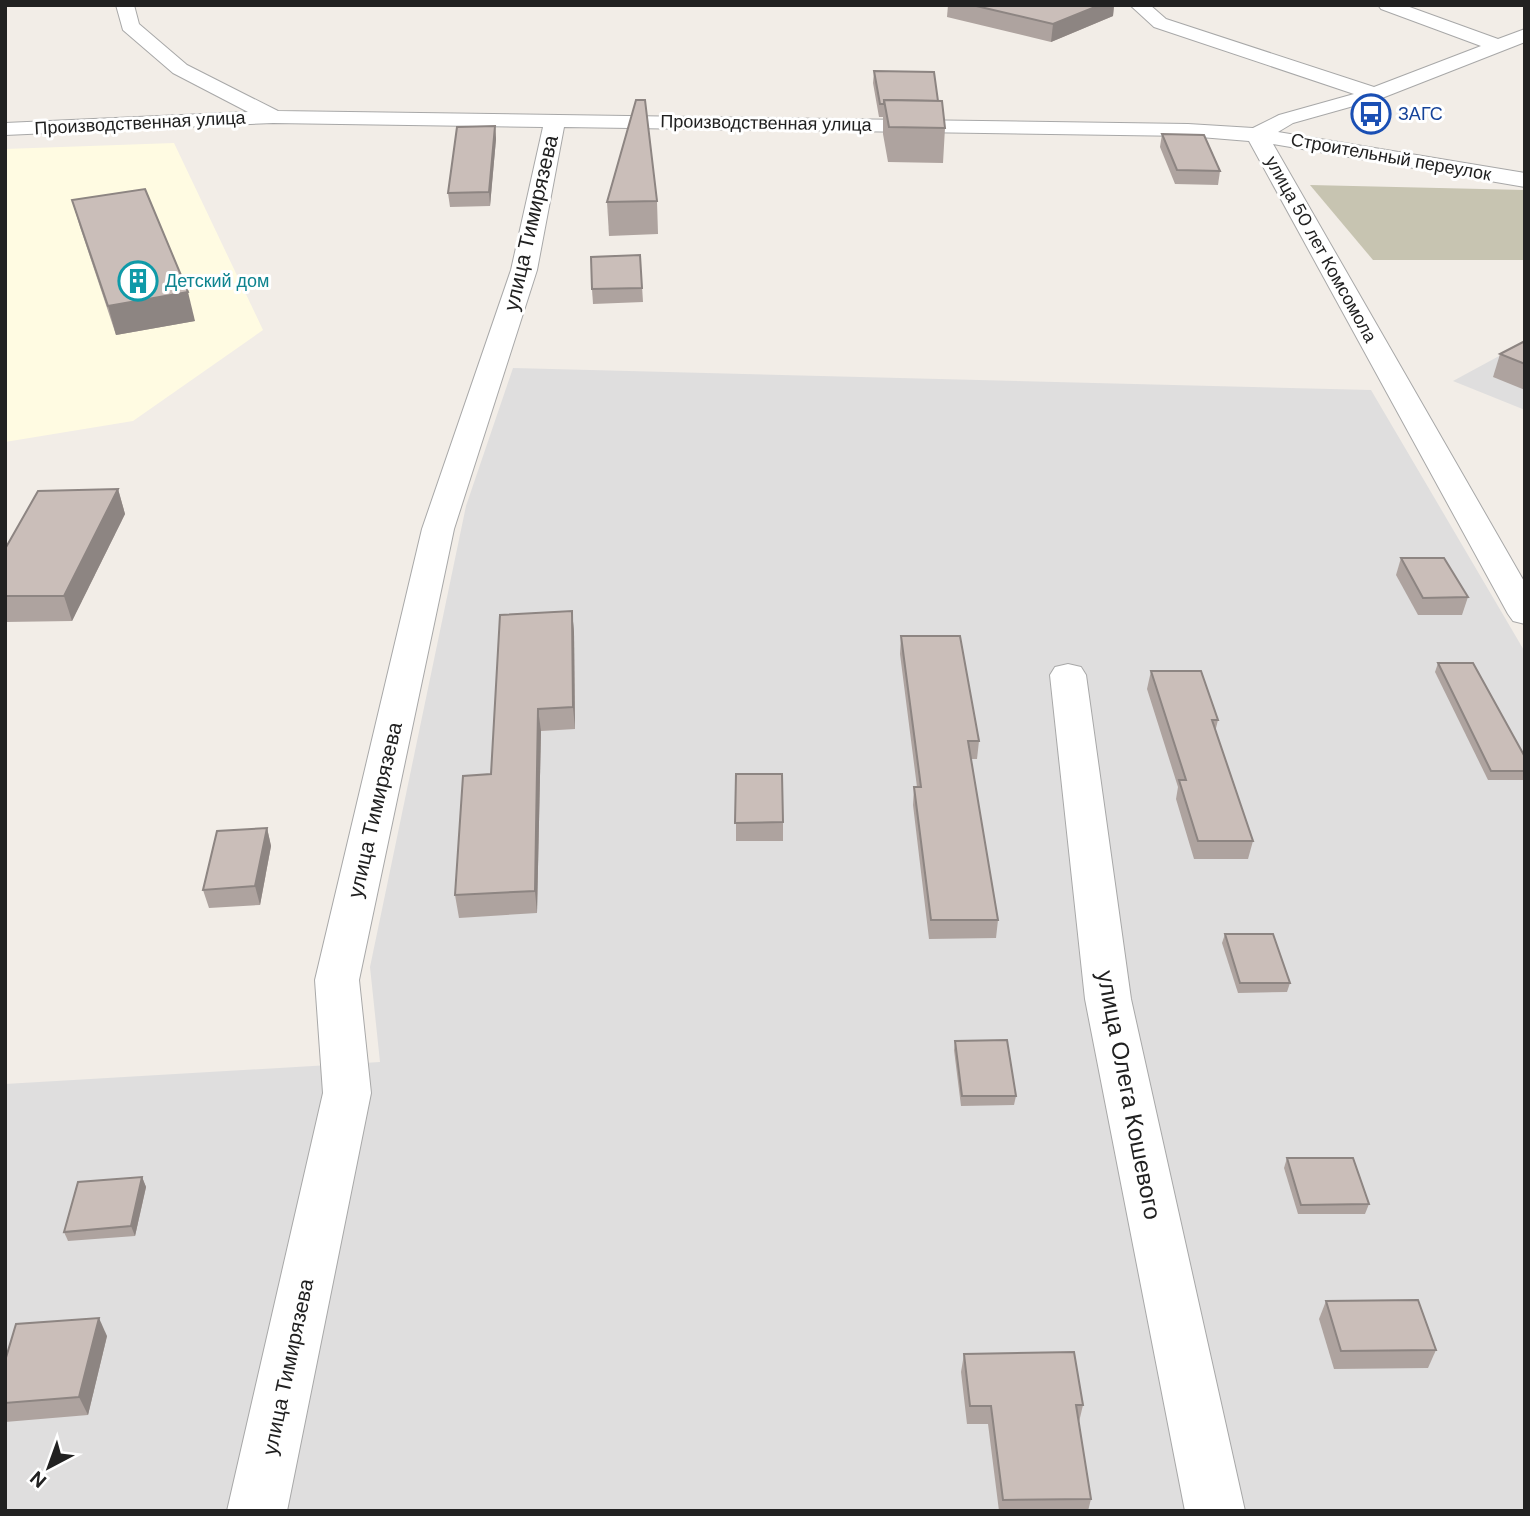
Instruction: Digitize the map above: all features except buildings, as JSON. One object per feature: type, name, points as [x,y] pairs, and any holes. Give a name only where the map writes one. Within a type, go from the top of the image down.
[{"type":"street","name":"Производственная улица","points":[[125,5],[130,26],[180,69],[274,117]]},
{"type":"street","points":[[1139,5],[1160,23],[1375,94]]},
{"type":"street","points":[[1387,5],[1496,45]]},
{"type":"street","name":"улица 50 лет Комсомола","points":[[1525,35],[1375,94],[1286,118],[1257,135],[1525,614]]},
{"type":"street","name":"Производственная улица","points":[[5,129],[274,117],[1177,129],[1257,135]]},
{"type":"street","name":"улица Тимирязева","points":[[257,1511],[347,1093],[337,980],[438,529],[524,270],[555,120]]},
{"type":"street","name":"Строительный переулок","points":[[1257,135],[1525,180]]},
{"type":"street","name":"улица Олега Кошевого","points":[[1068,675],[1108,999],[1214,1511]]},
{"type":"shaded area","points":[[174,143],[263,330],[133,421],[5,442],[5,149]]},
{"type":"shaded area","points":[[1310,185],[1525,190],[1525,260],[1373,260]]},
{"type":"shaded area","points":[[1525,342],[1525,410],[1453,381]]},
{"type":"shaded area","points":[[513,368],[1371,390],[1525,652],[1525,1511],[5,1511],[5,1084],[380,1062],[370,967],[466,506]]},
{"type":"place","name":"ЗАГС","points":[[1371,114]]},
{"type":"place","name":"Детский дом","points":[[138,281]]}]
